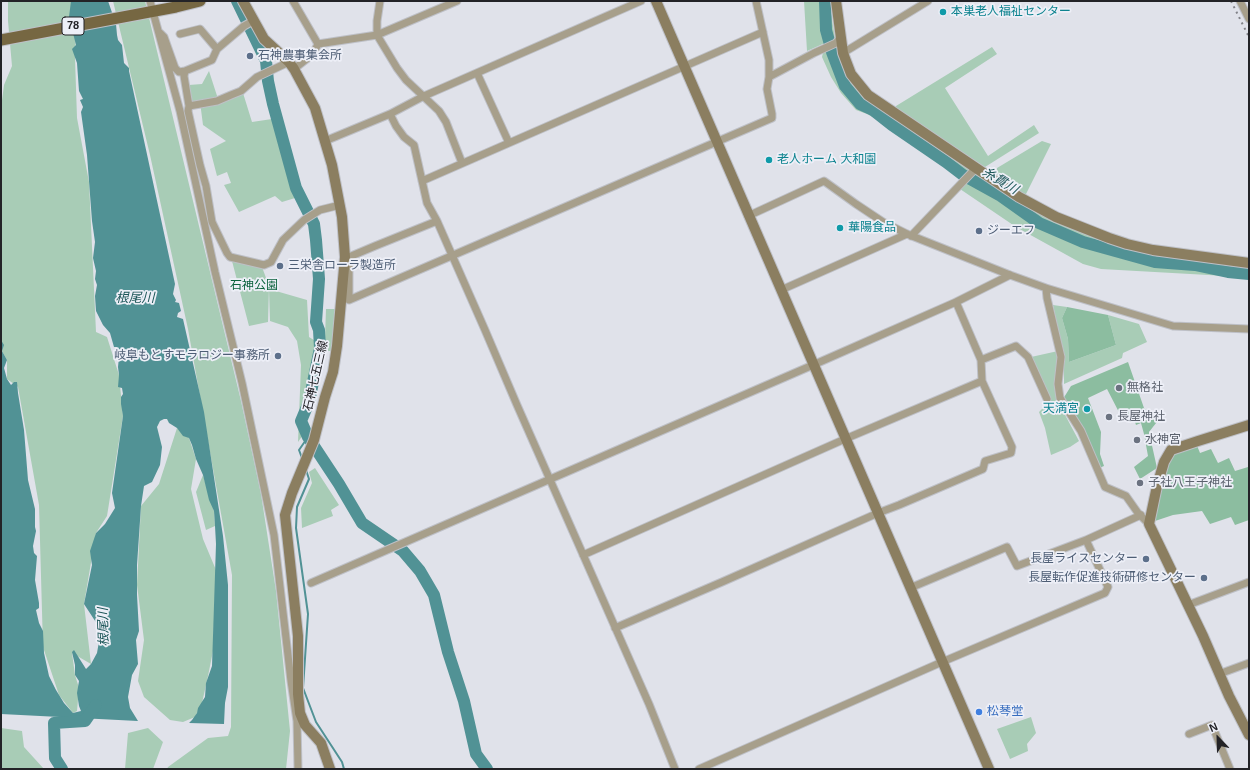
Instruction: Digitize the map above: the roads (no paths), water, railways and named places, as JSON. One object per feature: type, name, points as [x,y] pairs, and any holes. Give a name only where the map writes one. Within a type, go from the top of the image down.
[{"type":"main road","name":"78","points":[[1,40],[150,8],[176,7],[200,1]]},
{"type":"street","name":"石神七五三線","points":[[243,1],[249,23],[264,40],[292,66],[314,108],[336,179],[347,257],[333,372],[314,440],[292,493],[285,515],[298,636],[298,694],[300,713],[306,725],[321,742],[330,769]]},
{"type":"street","points":[[294,1],[318,44]]},
{"type":"street","points":[[380,1],[377,21],[377,35],[406,80],[439,111],[446,122],[462,163]]},
{"type":"street","points":[[318,44],[377,35],[457,1]]},
{"type":"street","points":[[325,141],[390,114],[424,96],[642,1]]},
{"type":"street","points":[[656,1],[989,769]]},
{"type":"street","points":[[437,221],[347,257],[349,300],[772,118],[767,90],[769,60],[756,1]]},
{"type":"street","points":[[836,1],[838,40],[851,74],[868,95],[973,171],[1056,217],[1109,238],[1152,250],[1249,264]]},
{"type":"street","points":[[843,53],[928,1]]},
{"type":"street","points":[[1240,1],[1249,19]]},
{"type":"street","points":[[150,8],[182,118],[242,383],[274,535],[297,721],[298,769]]},
{"type":"street","points":[[158,32],[164,37],[175,68],[179,72],[186,71],[212,60],[217,49],[249,23]]},
{"type":"street","points":[[180,34],[200,29],[217,49]]},
{"type":"street","points":[[422,181],[763,32]]},
{"type":"street","points":[[769,77],[838,40]]},
{"type":"street","points":[[189,106],[217,101],[241,90],[257,77],[292,66],[314,54],[318,44]]},
{"type":"street","points":[[186,71],[184,76],[189,106],[188,110],[206,186],[212,222],[230,257],[264,265],[270,262],[283,240],[304,220],[320,210],[340,205]]},
{"type":"street","points":[[478,73],[509,142]]},
{"type":"street","points":[[390,114],[400,131],[414,146],[427,202],[437,221],[675,769]]},
{"type":"street","points":[[781,290],[909,235],[973,171]]},
{"type":"street","points":[[748,216],[824,181],[883,222],[909,235],[1046,288],[1174,326],[1249,329]]},
{"type":"street","points":[[311,582],[813,365],[956,302],[1010,275]]},
{"type":"street","points":[[1046,288],[1046,298],[1061,357],[1058,384],[1060,398],[1081,431],[1105,488],[1126,496],[1149,524],[1219,674],[1249,734]]},
{"type":"street","points":[[615,628],[878,513],[983,469],[985,461],[1011,453],[1012,447],[982,382],[981,360],[956,302]]},
{"type":"street","points":[[981,360],[1016,346],[1028,357],[1047,399]]},
{"type":"street","points":[[583,555],[845,439],[982,382]]},
{"type":"street","points":[[1149,524],[1163,467],[1171,450],[1212,436],[1249,426]]},
{"type":"street","points":[[910,588],[1007,546],[1017,566],[1086,540],[1141,515]]},
{"type":"street","points":[[699,769],[942,662],[1105,593],[1108,587],[1086,540]]},
{"type":"street","points":[[1188,605],[1249,582]]},
{"type":"street","points":[[1219,674],[1249,663]]},
{"type":"street","points":[[1190,734],[1212,725],[1230,769]]},
{"type":"water","points":[[71,1],[108,1],[116,24],[118,40],[122,45],[124,63],[129,68],[175,284],[173,294],[176,300],[175,302],[179,303],[181,311],[178,313],[177,317],[183,319],[204,412],[223,536],[228,585],[228,687],[225,703],[224,724],[189,723],[197,713],[198,708],[205,697],[206,683],[212,666],[216,544],[214,511],[209,500],[203,475],[189,438],[183,436],[177,428],[169,423],[167,419],[160,421],[157,427],[162,447],[160,465],[152,482],[144,486],[141,506],[137,565],[139,631],[136,640],[138,664],[132,675],[128,697],[130,708],[138,721],[1,714],[1,340],[4,345],[2,351],[7,360],[4,368],[7,379],[11,385],[14,382],[17,382],[24,430],[28,480],[35,509],[36,531],[33,546],[34,553],[37,556],[35,580],[39,603],[39,608],[36,610],[39,623],[43,631],[44,653],[49,676],[64,703],[73,713],[81,711],[77,693],[79,681],[75,675],[75,665],[72,652],[74,650],[86,669],[91,664],[97,653],[101,630],[84,604],[92,565],[90,551],[96,533],[105,524],[115,508],[112,493],[123,416],[121,397],[123,394],[122,388],[118,387],[119,357],[116,351],[117,347],[114,347],[110,333],[103,325],[96,311],[95,296],[97,285],[93,258],[95,242],[87,155],[81,112],[83,107],[80,100],[83,99],[79,91],[77,63],[72,49],[76,45],[69,17]]},
{"type":"waterway","points":[[237,1],[266,61],[268,81],[273,104],[296,188],[314,224],[319,279],[316,322],[319,330],[320,348],[309,402],[301,421],[308,437],[339,484],[362,523],[403,551],[420,571],[434,595],[448,652],[464,701],[476,754],[487,769]]},
{"type":"waterway","name":"糸貫川","points":[[825,1],[826,30],[832,52],[845,86],[860,104],[873,110],[963,175],[1001,196],[1039,223],[1083,242],[1155,262],[1195,265],[1228,272],[1249,274]]},
{"type":"waterway","points":[[302,458],[299,450],[308,437]]},
{"type":"waterway","points":[[306,470],[309,479],[297,507],[296,528],[308,614],[303,688],[316,722],[342,762],[344,769]]},
{"type":"waterway","name":"根尾川","points":[[62,769],[55,758],[54,723],[85,721],[96,705]]},
{"type":"railway","points":[[1231,1],[1249,37]]},
{"type":"place","name":"本巣老人福祉センター","points":[[943,12]]},
{"type":"place","name":"石神農事集会所","points":[[250,56]]},
{"type":"place","name":"老人ホーム 大和園","points":[[769,160]]},
{"type":"place","name":"華陽食品","points":[[840,228]]},
{"type":"place","name":"ジーエフ","points":[[979,231]]},
{"type":"place","name":"三栄舎ローラ製造所","points":[[280,266]]},
{"type":"place","name":"岐阜もとすモラロジー事務所","points":[[278,356]]},
{"type":"place","name":"無格社","points":[[1119,388]]},
{"type":"place","name":"天満宮","points":[[1087,409]]},
{"type":"place","name":"長屋神社","points":[[1109,417]]},
{"type":"place","name":"水神宮","points":[[1137,440]]},
{"type":"place","name":"子社八王子神社","points":[[1140,483]]},
{"type":"place","name":"長屋ライスセンター","points":[[1146,559]]},
{"type":"place","name":"長屋転作促進技術研修センター","points":[[1204,578]]},
{"type":"place","name":"松琴堂","points":[[979,712]]},
{"type":"park label","name":"石神公園","points":[[254,286]]}]
